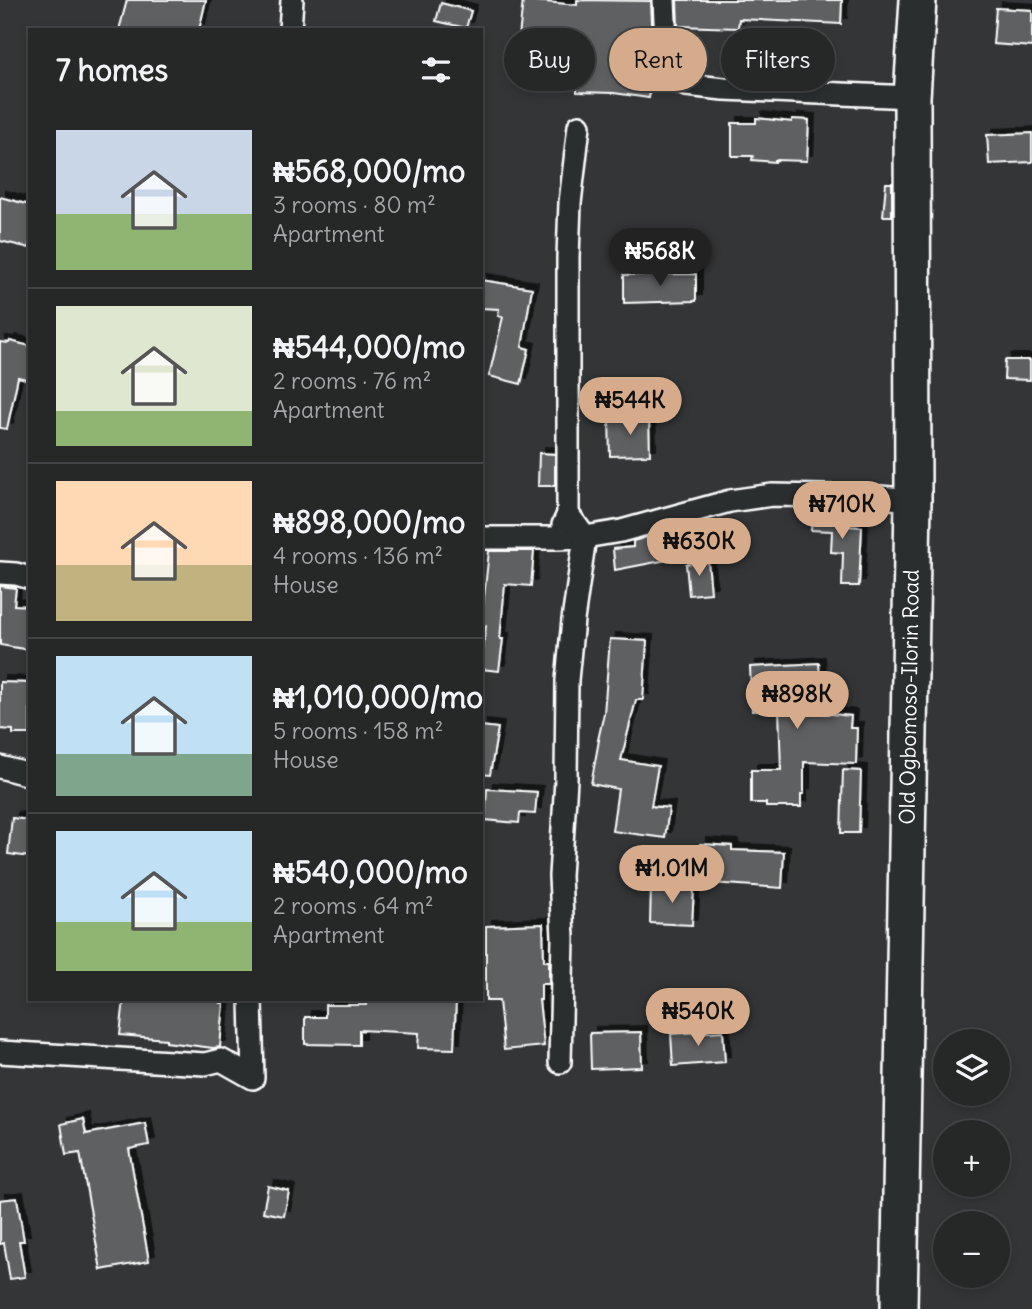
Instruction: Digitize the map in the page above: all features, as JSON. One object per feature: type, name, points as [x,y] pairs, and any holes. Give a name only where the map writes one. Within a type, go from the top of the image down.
[{"type":"highway","name":"Old Ogbomoso-Ilorin Road","points":[[900,1309],[913,500],[912,97],[918,0]]},
{"type":"street","points":[[290,28],[292,0]]},
{"type":"street","points":[[664,0],[667,63],[671,77],[686,85],[912,97]]},
{"type":"street","points":[[557,538],[568,514],[568,257],[570,203],[579,126]]},
{"type":"street","points":[[483,538],[585,537],[621,531],[730,501],[772,495],[913,500]]},
{"type":"street","points":[[560,1062],[563,938],[560,876],[566,780],[567,680],[585,537],[568,514]]},
{"type":"street","points":[[0,573],[28,577]]},
{"type":"street","points":[[0,767],[28,774]]},
{"type":"street","points":[[0,1052],[205,1064],[221,1060],[253,1077],[251,1001]]},
{"type":"building","points":[[127,0],[206,0],[199,28],[120,28]]},
{"type":"building","points":[[523,0],[577,5],[577,0],[651,1],[652,28],[609,28],[609,91],[650,91],[649,98],[577,92],[595,91],[595,28],[520,28]]},
{"type":"building","points":[[677,0],[842,0],[841,24],[739,19],[738,28],[678,26]]},
{"type":"building","points":[[441,3],[471,11],[466,28],[436,21]]},
{"type":"building","points":[[996,8],[1032,10],[1032,47],[993,44]]},
{"type":"building","points":[[756,118],[792,122],[792,119],[809,120],[807,161],[775,162],[752,160],[753,156],[732,156],[732,123],[756,123]]},
{"type":"building","points":[[1032,133],[1032,162],[989,164],[987,135]]},
{"type":"building","points":[[886,183],[892,183],[892,216],[883,216]]},
{"type":"building","points":[[0,197],[28,204],[28,248],[0,241]]},
{"type":"building","points":[[696,274],[696,301],[624,303],[624,275]]},
{"type":"building","points":[[483,280],[532,288],[522,347],[529,349],[521,384],[489,376],[503,317],[498,316],[499,309],[483,308]]},
{"type":"building","points":[[10,341],[28,346],[28,380],[18,377],[7,429],[0,428],[0,342]]},
{"type":"building","points":[[1005,360],[1030,360],[1030,380],[1004,379]]},
{"type":"building","points":[[649,418],[650,455],[610,456],[609,419]]},
{"type":"building","points":[[539,453],[555,454],[555,486],[538,486]]},
{"type":"building","points":[[813,509],[848,510],[847,526],[862,527],[859,586],[842,586],[843,553],[831,552],[832,531],[811,530]]},
{"type":"building","points":[[662,533],[667,560],[615,570],[613,549],[633,547],[633,541]]},
{"type":"building","points":[[489,551],[534,551],[531,586],[505,584],[499,671],[483,669],[486,626],[483,626]]},
{"type":"building","points":[[708,561],[711,593],[689,595],[686,564]]},
{"type":"building","points":[[0,586],[16,588],[14,605],[28,606],[28,650],[0,645]]},
{"type":"building","points":[[610,639],[647,641],[643,700],[636,700],[621,760],[658,766],[651,806],[669,808],[665,838],[612,831],[618,789],[591,784],[604,713]]},
{"type":"building","points":[[819,663],[822,713],[851,716],[850,728],[857,728],[856,764],[804,762],[804,794],[801,794],[801,807],[766,807],[766,803],[751,803],[751,770],[781,770],[779,710],[752,711],[750,667]]},
{"type":"building","points":[[0,682],[28,683],[28,734],[13,734],[13,730],[0,729]]},
{"type":"building","points":[[483,726],[498,728],[490,775],[483,774]]},
{"type":"building","points":[[843,770],[861,771],[859,833],[841,833]]},
{"type":"building","points":[[487,789],[537,792],[535,814],[520,813],[519,823],[485,820]]},
{"type":"building","points":[[12,818],[28,820],[28,857],[8,854]]},
{"type":"building","points":[[700,844],[732,846],[732,850],[784,852],[782,888],[697,882]]},
{"type":"building","points":[[651,886],[694,888],[692,925],[650,923]]},
{"type":"building","points":[[543,924],[544,961],[549,961],[549,984],[541,984],[539,1000],[544,1046],[504,1050],[499,1001],[486,1001],[486,926]]},
{"type":"building","points":[[124,1001],[224,1003],[220,1047],[120,1035]]},
{"type":"building","points":[[367,1001],[456,1001],[454,1049],[418,1048],[419,1033],[359,1030],[359,1045],[305,1044],[305,1017],[325,1017],[325,1005],[366,1005]]},
{"type":"building","points":[[723,1031],[725,1062],[673,1066],[671,1034]]},
{"type":"building","points":[[641,1032],[642,1067],[591,1069],[590,1033]]},
{"type":"building","points":[[83,1119],[86,1134],[145,1123],[149,1145],[129,1149],[149,1261],[101,1270],[80,1153],[66,1155],[61,1124]]},
{"type":"building","points":[[268,1186],[289,1191],[284,1216],[263,1212]]},
{"type":"building","points":[[17,1198],[24,1241],[19,1241],[25,1277],[10,1279],[4,1243],[0,1244],[0,1200]]}]
